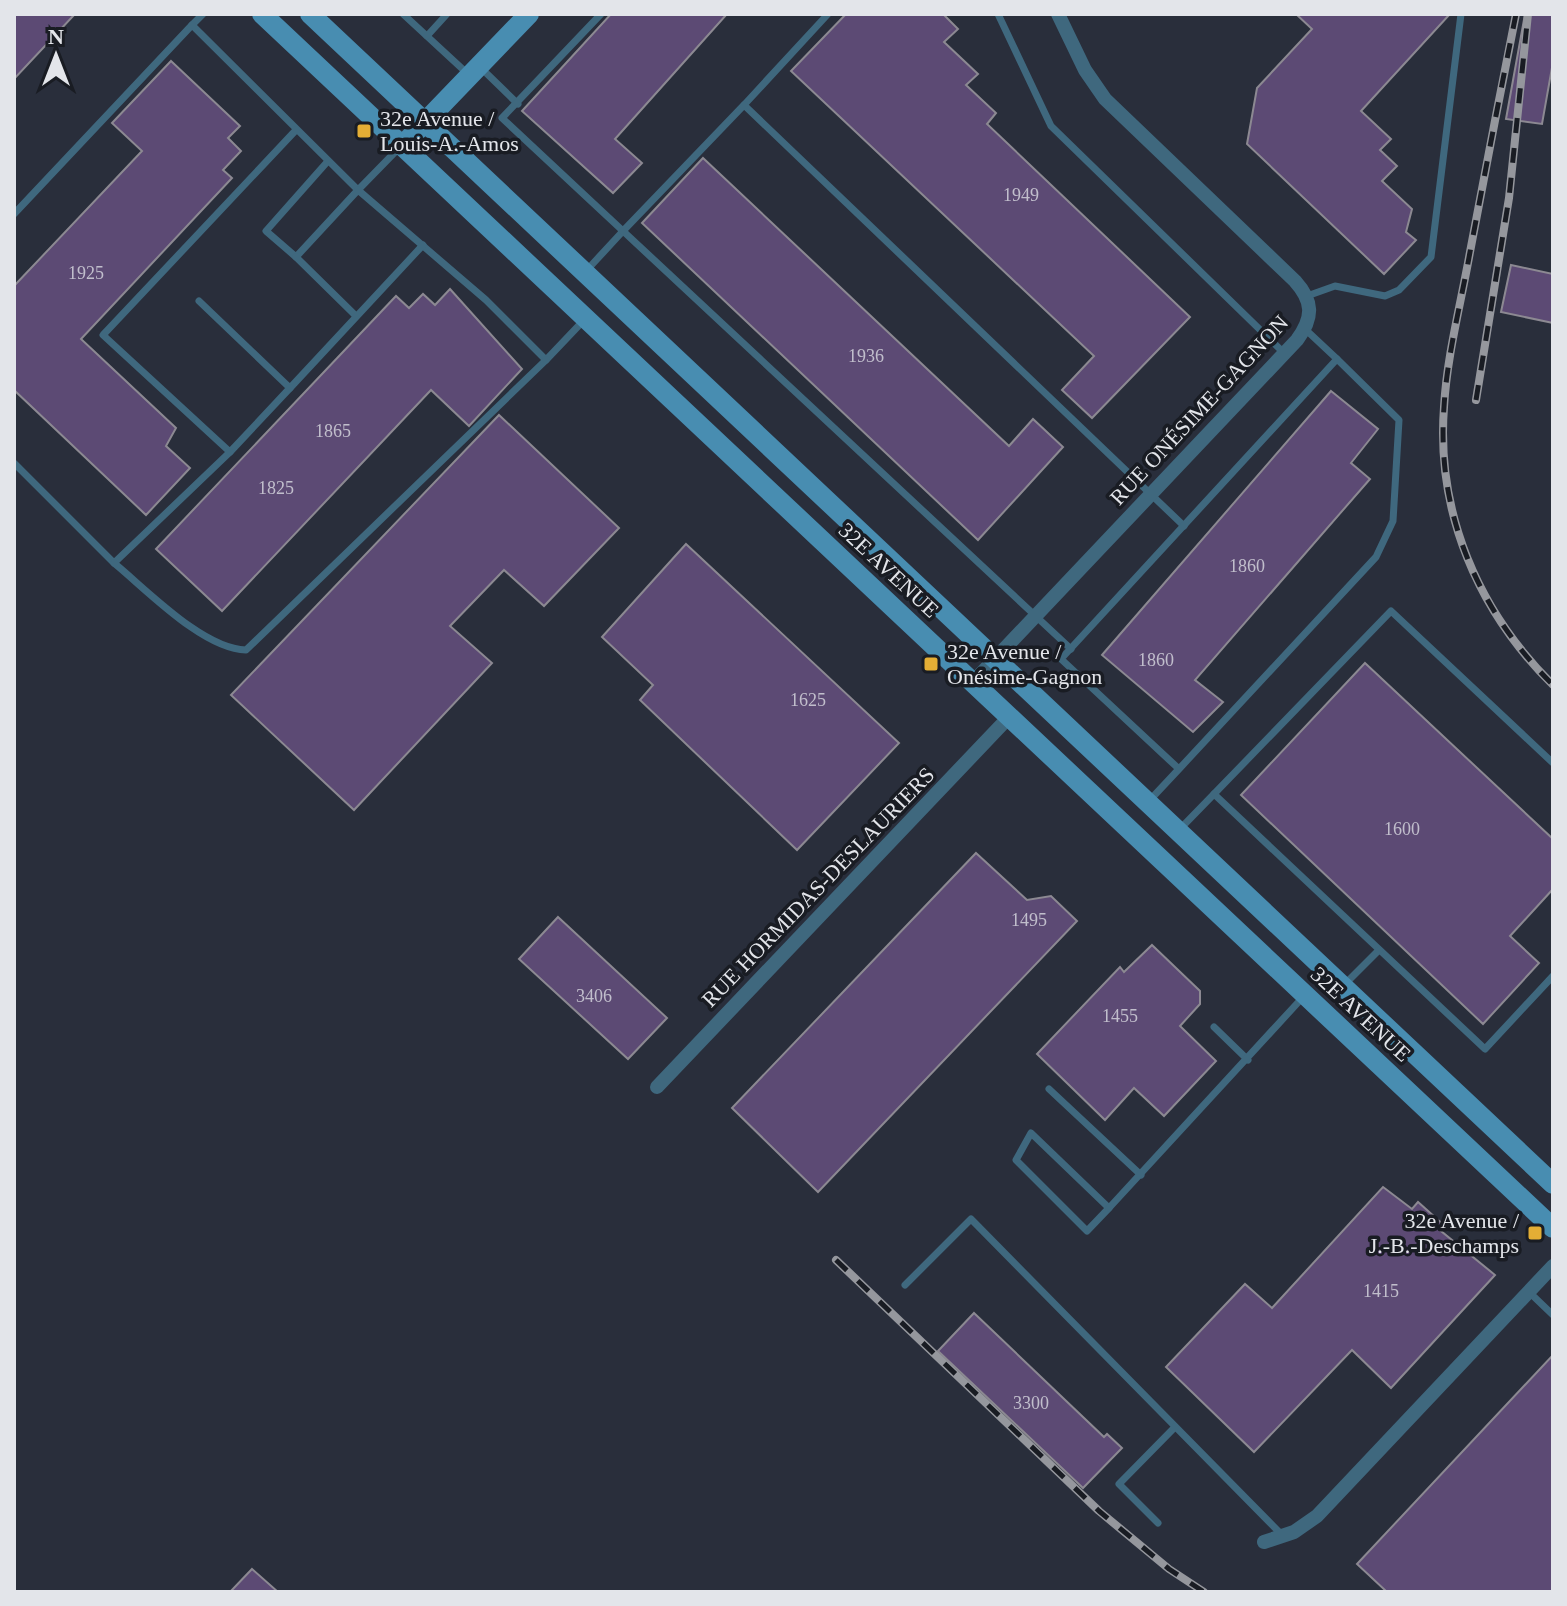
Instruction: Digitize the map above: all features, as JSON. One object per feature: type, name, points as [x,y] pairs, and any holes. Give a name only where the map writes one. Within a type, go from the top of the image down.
[{"type":"street","name":"32E AVENUE","points":[[262,14],[1553,1228]]},
{"type":"street","name":"32E AVENUE","points":[[310,14],[1553,1184]]},
{"type":"street","points":[[402,146],[529,14]]},
{"type":"street","name":"RUE ONÉSIME-GAGNON","points":[[973,682],[1284,353],[1305,329],[1310,310],[1307,296],[1112,107],[1091,79],[1058,14]]},
{"type":"street","name":"RUE HORMIDAS-DESLAURIERS","points":[[657,1087],[1009,717]]},
{"type":"street","points":[[1264,1542],[1283,1536],[1317,1516],[1553,1266]]},
{"type":"lane","points":[[14,214],[203,14]]},
{"type":"lane","points":[[403,14],[427,36],[518,104]]},
{"type":"lane","points":[[427,36],[447,14]]},
{"type":"lane","points":[[601,14],[502,118],[1071,649]]},
{"type":"lane","points":[[585,272],[828,14]]},
{"type":"lane","points":[[998,14],[1051,126],[1284,353]]},
{"type":"lane","points":[[1307,296],[1335,286],[1385,296],[1399,290],[1431,257],[1461,14]]},
{"type":"lane","points":[[192,25],[358,190],[486,300],[546,360]]},
{"type":"lane","points":[[744,105],[1184,526]]},
{"type":"lane","points":[[230,452],[103,335],[296,130]]},
{"type":"lane","points":[[296,257],[402,146]]},
{"type":"lane","points":[[328,161],[266,231],[356,316]]},
{"type":"lane","points":[[114,563],[230,452],[423,245]]},
{"type":"lane","points":[[199,301],[290,388]]},
{"type":"lane","points":[[14,463],[114,563],[203,635],[230,650],[246,650],[586,318]]},
{"type":"lane","points":[[1147,802],[1376,557],[1393,521],[1399,420],[1305,329]]},
{"type":"lane","points":[[1179,769],[1061,659],[1337,359]]},
{"type":"lane","points":[[1177,831],[1391,611],[1553,763]]},
{"type":"lane","points":[[1214,794],[1485,1049],[1553,976]]},
{"type":"lane","points":[[1344,986],[1379,950]]},
{"type":"lane","points":[[1109,1208],[1031,1133],[1016,1160],[1087,1231],[1141,1175],[1248,1060],[1306,994]]},
{"type":"lane","points":[[1214,1027],[1248,1060]]},
{"type":"lane","points":[[1049,1089],[1141,1175]]},
{"type":"lane","points":[[905,1285],[971,1219],[1283,1536]]},
{"type":"lane","points":[[1529,1292],[1553,1315]]},
{"type":"lane","points":[[1158,1523],[1119,1484],[1175,1427]]},
{"type":"shaded area","points":[[14,14],[1553,14],[1553,1592],[14,1592]]},
{"type":"building","points":[[14,14],[75,14],[14,79]]},
{"type":"building","points":[[611,14],[727,14],[615,139],[642,163],[613,193],[522,111]]},
{"type":"building","points":[[846,14],[943,14],[958,29],[944,42],[978,74],[966,85],[996,113],[987,124],[1190,317],[1092,418],[1062,390],[1094,356],[791,71]]},
{"type":"building","points":[[1296,14],[1450,14],[1361,111],[1391,139],[1380,150],[1397,166],[1382,181],[1412,209],[1406,232],[1416,240],[1384,274],[1247,144],[1257,88],[1312,29]]},
{"type":"building","points":[[1525,14],[1553,14],[1553,62],[1542,124],[1506,119]]},
{"type":"building","points":[[171,61],[240,126],[228,138],[241,151],[223,170],[232,178],[81,339],[176,428],[166,446],[190,468],[146,515],[14,390],[14,286],[142,151],[112,123]]},
{"type":"building","points":[[703,158],[1009,446],[1033,419],[1063,447],[978,540],[642,223]]},
{"type":"building","points":[[1511,265],[1553,274],[1553,323],[1501,312]]},
{"type":"building","points":[[450,289],[522,369],[469,426],[431,390],[222,611],[156,549],[396,296],[409,308],[423,294],[435,305]]},
{"type":"building","points":[[1331,391],[1378,429],[1351,463],[1370,479],[1195,680],[1223,702],[1193,732],[1102,655]]},
{"type":"building","points":[[499,415],[619,528],[544,606],[504,570],[450,626],[492,663],[354,810],[231,695]]},
{"type":"building","points":[[686,544],[899,743],[797,850],[640,700],[653,685],[602,637]]},
{"type":"building","points":[[1365,663],[1553,839],[1553,889],[1510,936],[1539,963],[1483,1024],[1241,795]]},
{"type":"building","points":[[976,853],[1027,900],[1051,896],[1077,921],[818,1192],[732,1108]]},
{"type":"building","points":[[558,917],[667,1018],[628,1059],[519,959]]},
{"type":"building","points":[[1152,945],[1200,991],[1200,1004],[1180,1026],[1216,1061],[1164,1116],[1134,1088],[1105,1120],[1037,1054],[1120,967],[1124,972]]},
{"type":"building","points":[[1383,1187],[1412,1209],[1418,1202],[1445,1226],[1441,1231],[1495,1275],[1391,1388],[1352,1350],[1254,1452],[1166,1367],[1245,1284],[1272,1308]]},
{"type":"building","points":[[974,1313],[1104,1437],[1107,1434],[1122,1448],[1083,1488],[938,1351]]},
{"type":"building","points":[[1553,1355],[1553,1592],[1387,1592],[1357,1564]]},
{"type":"building","points":[[252,1569],[278,1592],[230,1592]]},
{"type":"railway","points":[[1516,14],[1451,349],[1443,446],[1447,485],[1467,558],[1503,625],[1553,685]]},
{"type":"railway","points":[[1476,400],[1509,198],[1528,14]]},
{"type":"railway","points":[[836,1260],[1099,1511],[1169,1569],[1204,1592]]},
{"type":"place","name":"32e Avenue / Louis-A.-Amos","points":[[364,131]]},
{"type":"place","name":"32e Avenue / Onésime-Gagnon","points":[[931,664]]},
{"type":"place","name":"32e Avenue / J.-B.-Deschamps","points":[[1535,1233]]}]
